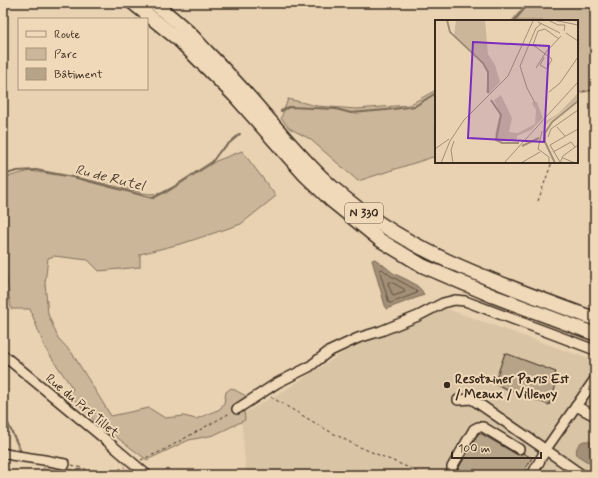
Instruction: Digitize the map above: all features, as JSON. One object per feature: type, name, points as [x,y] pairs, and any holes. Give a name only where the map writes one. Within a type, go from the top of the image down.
[{"type":"highway","points":[[133,3],[183,35]]},
{"type":"highway","points":[[154,3],[183,35]]},
{"type":"highway","name":"N 330","points":[[183,35],[232,77],[310,166],[331,187],[371,219],[396,235],[461,268],[595,318]]},
{"type":"highway","name":"N 330","points":[[183,35],[304,174],[332,201],[380,240],[423,266],[493,296],[595,334]]},
{"type":"street","points":[[237,409],[277,383],[309,367],[328,352],[358,338],[381,331],[418,316],[443,303],[455,300],[465,301],[595,350]]},
{"type":"street","name":"Rue du Pré Tillet","points":[[3,355],[147,475]]},
{"type":"street","points":[[532,475],[546,449],[595,379]]},
{"type":"street","points":[[458,400],[472,399],[582,475]]},
{"type":"street","points":[[576,406],[595,416]]},
{"type":"street","points":[[486,429],[496,415]]},
{"type":"street","points":[[454,475],[452,472],[452,466],[474,429],[478,427],[483,427],[519,449]]},
{"type":"street","points":[[3,453],[65,464]]},
{"type":"path","points":[[578,92],[595,90]]},
{"type":"path","points":[[538,201],[552,163]]},
{"type":"path","points":[[271,397],[355,445],[412,469],[421,475]]},
{"type":"path","points":[[137,462],[162,451],[237,409]]},
{"type":"path","points":[[65,464],[98,473],[107,473],[126,467]]},
{"type":"shaded area","points":[[444,308],[595,361],[595,475],[246,475],[241,415],[285,390],[358,343]]},
{"type":"green space","points":[[527,3],[595,3],[595,90],[578,93],[578,20],[513,20]]},
{"type":"green space","points":[[435,91],[435,156],[358,181],[310,139],[289,128],[281,118],[288,99],[317,106],[356,109],[409,105]]},
{"type":"green space","points":[[242,151],[276,196],[241,224],[184,243],[140,254],[140,267],[99,271],[88,260],[54,256],[48,258],[45,283],[48,314],[58,338],[72,353],[111,416],[149,408],[165,418],[184,416],[196,419],[220,409],[224,403],[226,392],[231,388],[246,396],[249,401],[243,403],[245,420],[214,435],[189,440],[147,460],[95,421],[69,394],[73,389],[45,348],[30,309],[11,309],[3,252],[3,178],[30,171],[85,179],[148,194],[166,193],[216,161]]},
{"type":"green space","points":[[48,464],[65,467],[87,475],[51,475],[40,471]]},
{"type":"water","points":[[375,259],[393,273],[415,285],[424,295],[386,309],[372,260]]},
{"type":"water","points":[[584,441],[589,441],[595,445],[595,467],[577,455],[576,451],[578,446]]},
{"type":"building","points":[[505,353],[556,372],[552,384],[556,385],[549,405],[494,384]]},
{"type":"building","points":[[480,433],[518,455],[523,453],[532,458],[522,475],[463,475],[460,473],[458,469]]},
{"type":"waterway","name":"Ru de Rutel","points":[[515,20],[529,3]]},
{"type":"waterway","name":"Ru de Rutel","points":[[281,111],[289,107],[336,109],[351,113],[386,110],[415,106],[435,94]]},
{"type":"waterway","name":"Ru de Rutel","points":[[3,175],[17,171],[36,170],[73,177],[153,198],[172,188],[212,162],[220,151],[240,134]]},
{"type":"waterway","name":"Ru de Rutel","points":[[3,413],[22,454]]},
{"type":"place","name":"Resotainer Paris Est / Meaux / Villenoy","points":[[447,385]]}]
